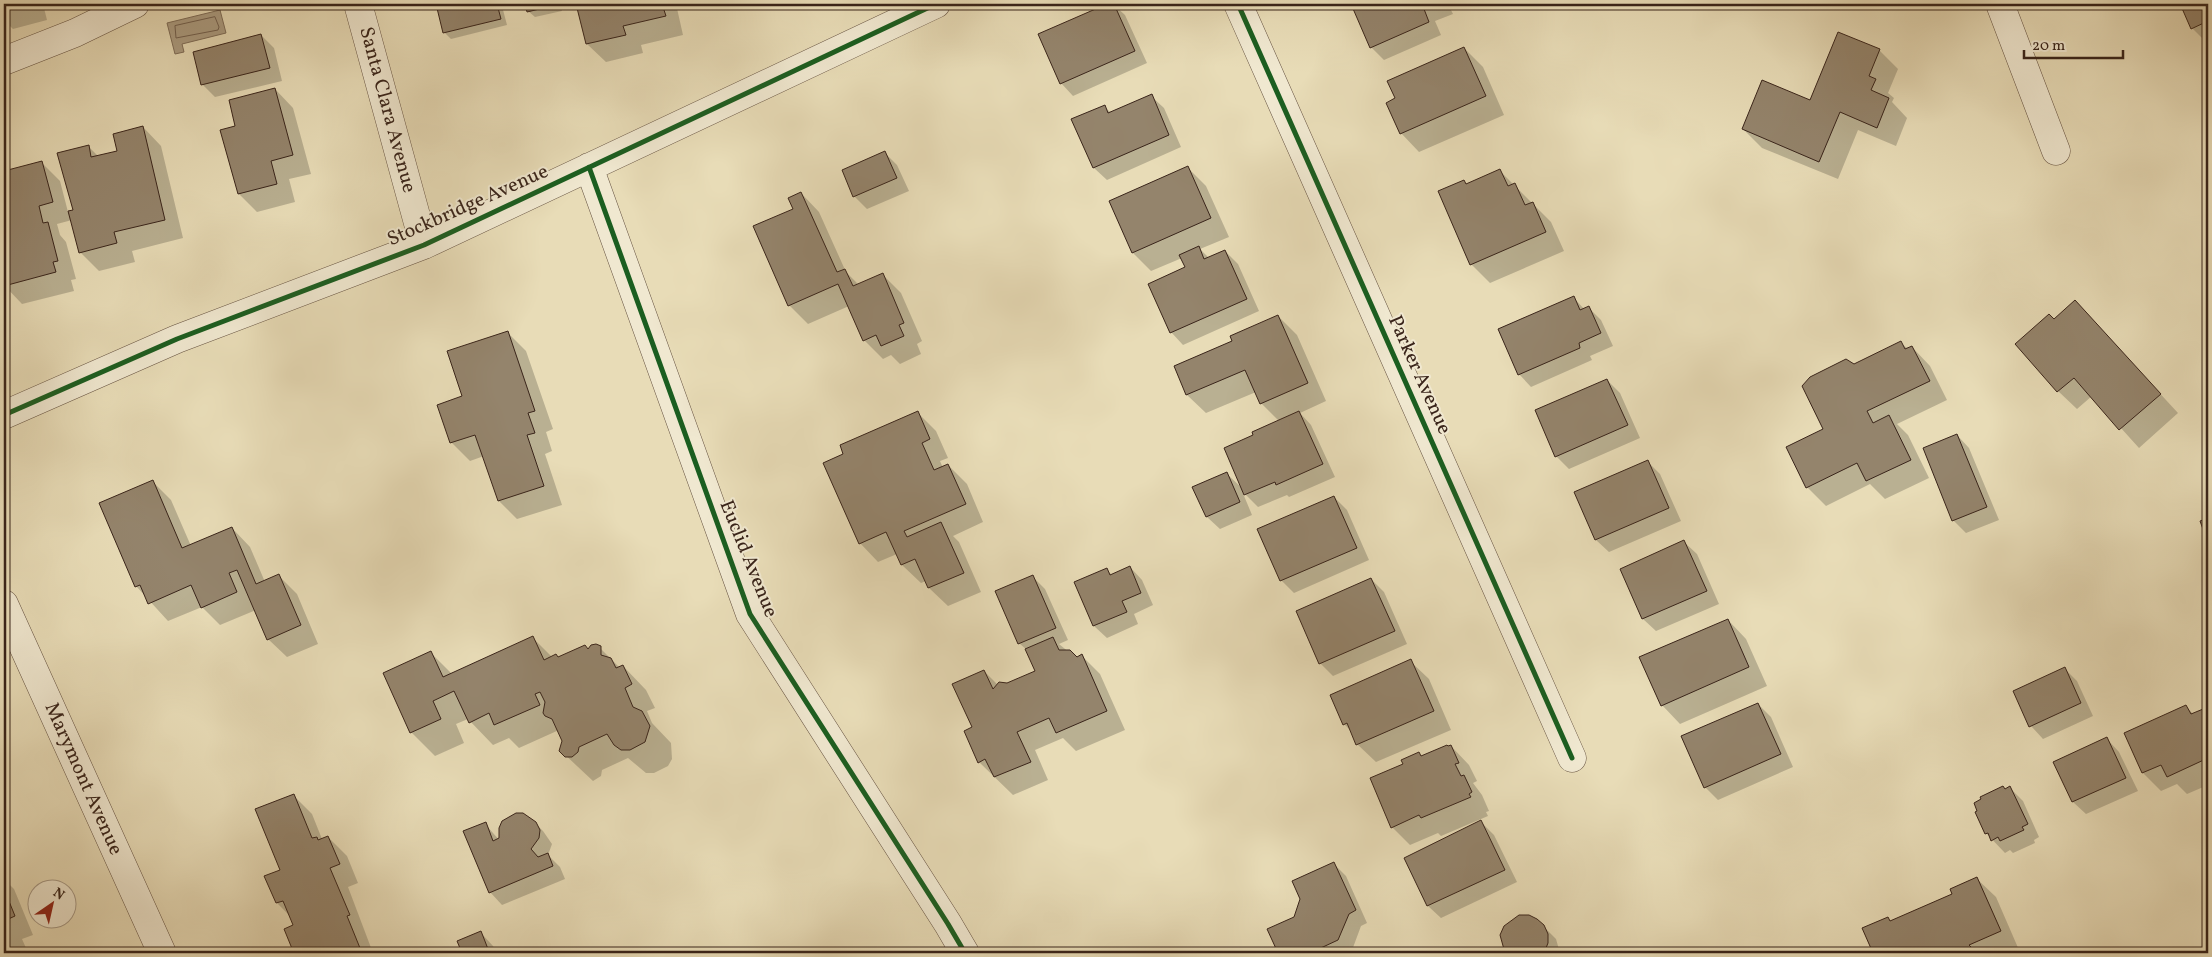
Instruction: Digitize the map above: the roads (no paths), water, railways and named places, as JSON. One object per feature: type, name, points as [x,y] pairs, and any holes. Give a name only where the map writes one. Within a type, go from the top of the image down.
[{"type":"street","points":[[4,61],[76,33],[135,4]]},
{"type":"street","name":"Santa Clara Avenue","points":[[358,4],[424,245]]},
{"type":"street","name":"Stockbridge Avenue","points":[[4,415],[177,339],[424,245],[936,4]]},
{"type":"street","name":"Parker Avenue","points":[[1238,4],[1572,758]]},
{"type":"street","points":[[2000,4],[2056,151]]},
{"type":"street","name":"Euclid Avenue","points":[[589,167],[750,614],[965,953]]},
{"type":"street","name":"Marymont Avenue","points":[[4,604],[162,953]]},
{"type":"water","points":[[220,10],[226,33],[182,44],[184,52],[175,54],[167,23]]}]
